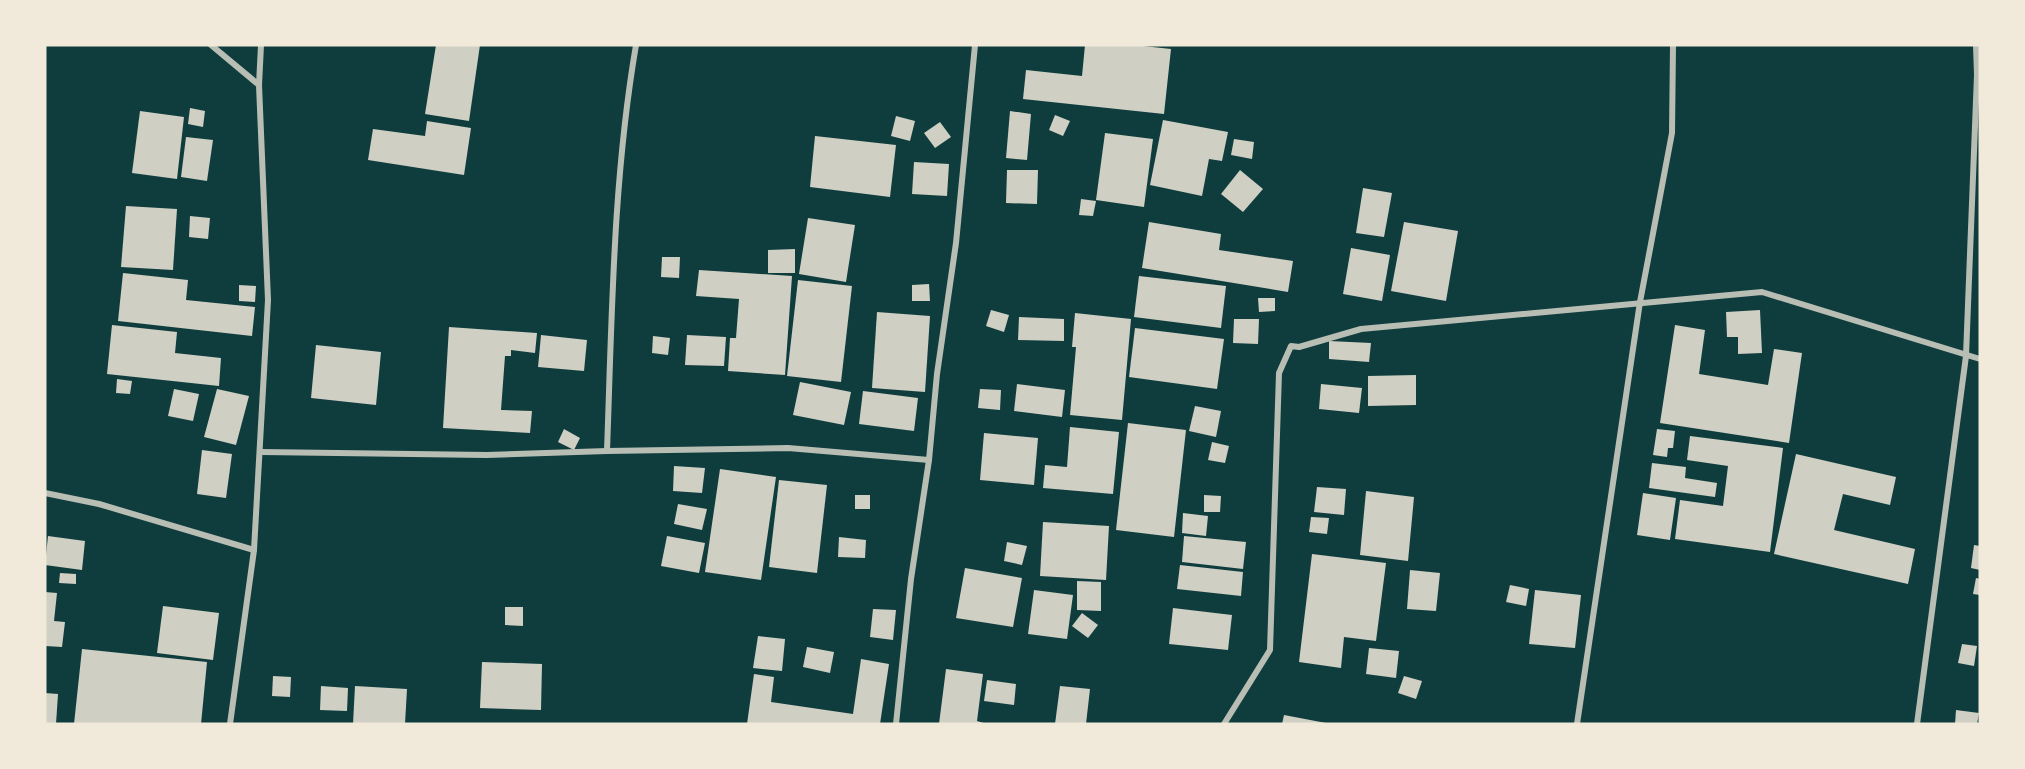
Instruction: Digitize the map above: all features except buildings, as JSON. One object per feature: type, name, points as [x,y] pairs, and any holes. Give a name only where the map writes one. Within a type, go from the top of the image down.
[{"type":"street","points":[[211,45],[259,85]]},
{"type":"street","points":[[230,724],[254,550],[268,300],[259,85],[261,45]]},
{"type":"street","points":[[607,451],[613,283],[619,194],[626,104],[636,45]]},
{"type":"street","points":[[896,724],[911,579],[929,460],[937,374],[956,243],[975,45]]},
{"type":"street","points":[[1577,724],[1640,302],[1672,133],[1673,45]]},
{"type":"street","points":[[1917,724],[1966,356],[1977,75],[1976,45]]},
{"type":"street","points":[[1224,724],[1270,650],[1279,373],[1291,346],[1299,347],[1361,329],[1762,292],[1980,359]]},
{"type":"street","points":[[261,452],[487,455],[788,448],[929,460]]},
{"type":"street","points":[[45,492],[99,504],[254,550]]}]
